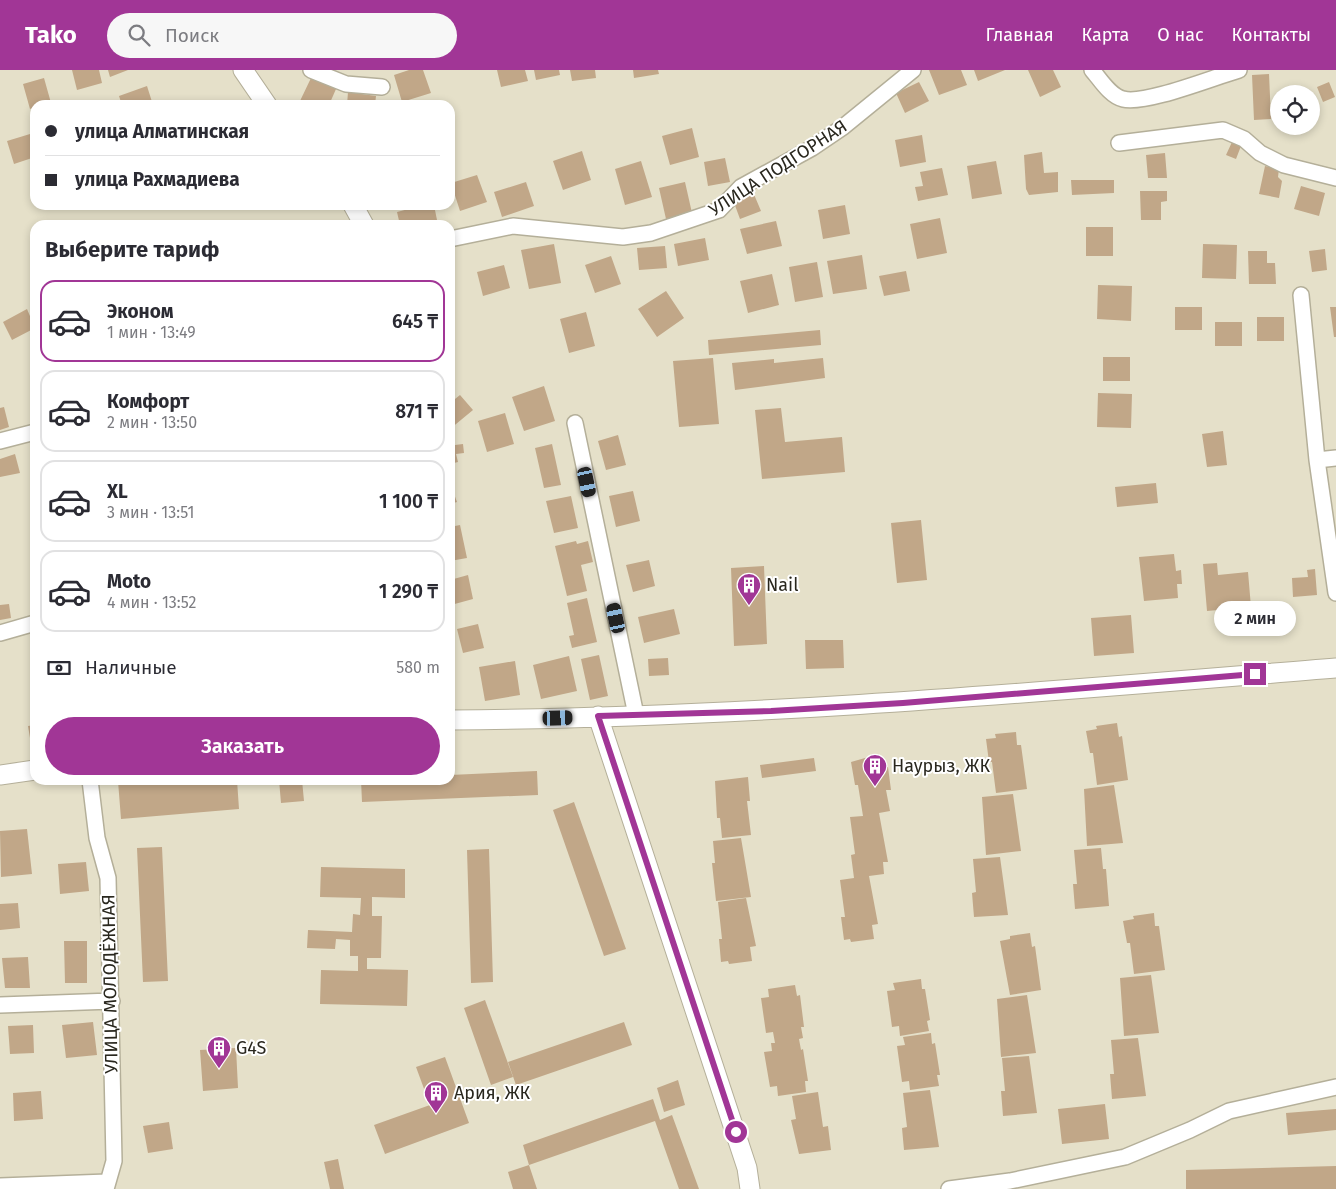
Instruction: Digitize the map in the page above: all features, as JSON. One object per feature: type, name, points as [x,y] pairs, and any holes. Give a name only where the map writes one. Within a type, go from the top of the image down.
[{"type":"street","points":[[243,70],[264,100]]},
{"type":"street","points":[[311,70],[346,84],[382,87]]},
{"type":"street","name":"УЛИЦА ПОДГОРНАЯ","points":[[455,238],[513,226],[623,237],[651,233],[719,210],[742,187],[835,133],[913,70]]},
{"type":"street","points":[[1092,70],[1111,92],[1122,99],[1134,99],[1160,94],[1239,70]]},
{"type":"street","points":[[1119,143],[1223,130],[1244,139],[1260,154],[1284,165],[1336,178]]},
{"type":"street","points":[[1301,295],[1317,460],[1336,593]]},
{"type":"street","points":[[575,423],[636,715]]},
{"type":"street","points":[[0,441],[30,433]]},
{"type":"street","points":[[1317,460],[1336,458]]},
{"type":"street","points":[[0,633],[30,624]]},
{"type":"street","points":[[455,720],[771,711],[903,703],[1336,668]]},
{"type":"street","points":[[598,716],[707,1043],[747,1168],[750,1189]]},
{"type":"street","points":[[0,775],[30,771]]},
{"type":"street","name":"УЛИЦА МОЛОДЁЖНАЯ","points":[[91,785],[97,838],[108,878],[114,1161],[107,1186]]},
{"type":"street","points":[[0,1005],[112,1001]]},
{"type":"street","points":[[949,1189],[1010,1181],[1125,1157],[1190,1130],[1229,1111],[1336,1087]]},
{"type":"street","points":[[0,1186],[107,1186]]},
{"type":"building","points":[[72,70],[99,70],[102,83],[77,90]]},
{"type":"building","points":[[108,70],[128,70],[110,77]]},
{"type":"building","points":[[409,70],[423,70],[431,93],[408,100],[401,100],[394,75]]},
{"type":"building","points":[[497,70],[525,70],[528,81],[501,87]]},
{"type":"building","points":[[534,70],[559,70],[560,75],[536,80]]},
{"type":"building","points":[[570,70],[595,70],[596,78],[572,81]]},
{"type":"building","points":[[633,70],[658,70],[659,74],[634,78]]},
{"type":"building","points":[[929,70],[961,70],[967,85],[939,95]]},
{"type":"building","points":[[974,70],[1005,70],[978,81]]},
{"type":"building","points":[[1028,70],[1053,70],[1061,87],[1040,97]]},
{"type":"building","points":[[1269,74],[1270,119],[1254,120],[1252,75]]},
{"type":"building","points":[[44,78],[50,100],[30,100],[30,109],[23,84]]},
{"type":"building","points":[[311,78],[336,89],[331,100],[300,100]]},
{"type":"building","points":[[919,82],[929,101],[905,113],[896,93]]},
{"type":"building","points":[[1329,82],[1335,97],[1323,102],[1320,94],[1320,86]]},
{"type":"building","points":[[147,86],[151,100],[120,100],[119,96]]},
{"type":"building","points":[[348,92],[376,96],[376,100],[347,100]]},
{"type":"building","points":[[692,128],[699,157],[670,165],[662,136]]},
{"type":"building","points":[[30,134],[30,159],[14,164],[7,141]]},
{"type":"building","points":[[922,135],[926,162],[900,167],[895,140]]},
{"type":"building","points":[[1232,142],[1241,146],[1236,159],[1226,155]]},
{"type":"building","points":[[582,151],[591,180],[563,190],[553,161]]},
{"type":"building","points":[[1042,152],[1044,173],[1058,172],[1058,192],[1029,195],[1026,189],[1024,155]]},
{"type":"building","points":[[1165,153],[1167,178],[1148,178],[1146,155]]},
{"type":"building","points":[[725,158],[730,182],[708,186],[704,162]]},
{"type":"building","points":[[641,161],[652,197],[625,205],[615,169]]},
{"type":"building","points":[[996,161],[1002,194],[972,199],[967,166]]},
{"type":"building","points":[[1265,166],[1279,169],[1278,177],[1282,181],[1279,198],[1259,194]]},
{"type":"building","points":[[942,168],[948,195],[918,201],[915,187],[923,186],[920,172]]},
{"type":"building","points":[[477,175],[487,202],[460,211],[455,195],[455,182]]},
{"type":"building","points":[[1071,180],[1114,180],[1114,193],[1072,195]]},
{"type":"building","points":[[526,182],[534,206],[502,217],[494,192]]},
{"type":"building","points":[[685,182],[692,213],[666,219],[659,188]]},
{"type":"building","points":[[1301,186],[1325,193],[1319,216],[1294,209]]},
{"type":"building","points":[[1140,191],[1167,191],[1167,201],[1161,202],[1161,220],[1141,220]]},
{"type":"building","points":[[753,192],[761,211],[740,219],[733,200]]},
{"type":"building","points":[[845,205],[850,234],[823,239],[818,210]]},
{"type":"building","points":[[405,210],[435,210],[437,220],[399,220],[397,212]]},
{"type":"building","points":[[940,218],[947,253],[917,259],[910,224]]},
{"type":"building","points":[[776,221],[782,246],[747,254],[740,229]]},
{"type":"building","points":[[1086,227],[1113,227],[1113,256],[1086,256]]},
{"type":"building","points":[[705,238],[709,260],[678,266],[674,244]]},
{"type":"building","points":[[554,244],[561,283],[529,289],[521,250]]},
{"type":"building","points":[[1203,244],[1237,245],[1236,279],[1202,278]]},
{"type":"building","points":[[665,246],[667,268],[639,270],[637,248]]},
{"type":"building","points":[[1325,249],[1327,270],[1312,272],[1309,251]]},
{"type":"building","points":[[1248,251],[1267,251],[1267,263],[1275,263],[1276,284],[1249,284]]},
{"type":"building","points":[[862,255],[867,289],[833,294],[827,261]]},
{"type":"building","points":[[611,256],[621,284],[595,293],[585,265]]},
{"type":"building","points":[[817,262],[823,297],[795,302],[789,267]]},
{"type":"building","points":[[504,265],[510,288],[483,296],[477,272]]},
{"type":"building","points":[[906,271],[910,291],[884,296],[879,276]]},
{"type":"building","points":[[772,274],[779,305],[748,313],[740,281]]},
{"type":"building","points":[[1098,285],[1132,286],[1131,321],[1097,319]]},
{"type":"building","points":[[666,291],[684,318],[657,337],[638,309]]},
{"type":"building","points":[[1175,307],[1202,307],[1202,330],[1175,330]]},
{"type":"building","points":[[1330,307],[1336,307],[1336,337],[1334,337]]},
{"type":"building","points":[[27,309],[30,316],[30,331],[12,340],[3,322]]},
{"type":"building","points":[[586,312],[595,346],[569,353],[560,319]]},
{"type":"building","points":[[1257,317],[1284,317],[1284,341],[1257,341]]},
{"type":"building","points":[[1215,322],[1242,322],[1242,346],[1215,346]]},
{"type":"building","points":[[820,330],[821,345],[709,355],[708,340]]},
{"type":"building","points":[[1103,357],[1130,357],[1130,381],[1103,381]]},
{"type":"building","points":[[713,358],[719,424],[679,427],[673,361]]},
{"type":"building","points":[[823,358],[825,378],[735,390],[732,363],[774,359],[774,363]]},
{"type":"building","points":[[544,386],[555,421],[524,431],[512,397]]},
{"type":"building","points":[[1098,393],[1132,394],[1131,428],[1097,427]]},
{"type":"building","points":[[460,395],[473,410],[455,425],[455,399]]},
{"type":"building","points":[[4,407],[9,427],[0,430],[0,408]]},
{"type":"building","points":[[781,408],[785,442],[842,437],[845,472],[762,479],[755,410]]},
{"type":"building","points":[[505,413],[514,444],[487,452],[478,421]]},
{"type":"building","points":[[1223,431],[1227,465],[1207,467],[1202,434]]},
{"type":"building","points":[[618,435],[626,465],[606,470],[598,441]]},
{"type":"building","points":[[463,444],[464,453],[456,454],[458,462],[455,463],[455,445]]},
{"type":"building","points":[[552,444],[561,485],[544,488],[535,448]]},
{"type":"building","points":[[15,454],[20,473],[0,477],[0,459]]},
{"type":"building","points":[[1156,483],[1158,503],[1117,507],[1115,487]]},
{"type":"building","points":[[633,491],[640,521],[616,527],[609,496]]},
{"type":"building","points":[[571,496],[578,528],[554,533],[546,501]]},
{"type":"building","points":[[921,520],[927,580],[897,583],[891,523]]},
{"type":"building","points":[[460,525],[467,558],[455,560],[455,526]]},
{"type":"building","points":[[576,541],[577,544],[588,541],[593,562],[581,565],[587,591],[567,596],[555,546]]},
{"type":"building","points":[[1174,554],[1176,571],[1181,570],[1182,584],[1177,584],[1178,598],[1144,601],[1139,557]]},
{"type":"building","points":[[649,560],[655,586],[633,592],[626,565]]},
{"type":"building","points":[[1217,563],[1218,575],[1248,572],[1251,607],[1207,611],[1203,564]]},
{"type":"building","name":"Nail","points":[[764,566],[767,644],[734,646],[731,568]]},
{"type":"building","points":[[1315,569],[1317,595],[1293,597],[1292,578],[1308,577],[1307,570]]},
{"type":"building","points":[[468,575],[473,599],[455,604],[455,579]]},
{"type":"building","points":[[587,598],[597,642],[572,648],[569,636],[574,635],[567,603]]},
{"type":"building","points":[[9,604],[11,618],[0,620],[0,605]]},
{"type":"building","points":[[674,609],[680,634],[644,643],[638,617]]},
{"type":"building","points":[[1131,615],[1134,653],[1094,656],[1091,618]]},
{"type":"building","points":[[478,624],[484,648],[463,653],[457,629]]},
{"type":"building","points":[[805,640],[843,640],[844,668],[806,669]]},
{"type":"building","points":[[599,655],[608,696],[590,700],[581,659]]},
{"type":"building","points":[[569,656],[577,691],[541,699],[533,665]]},
{"type":"building","points":[[668,658],[669,675],[649,676],[648,659]]},
{"type":"building","points":[[515,661],[520,695],[485,701],[479,667]]},
{"type":"building","points":[[1117,723],[1119,737],[1122,736],[1128,780],[1097,785],[1093,753],[1090,753],[1086,731],[1097,729],[1096,726]]},
{"type":"building","points":[[1016,732],[1017,745],[1021,745],[1027,789],[996,793],[992,762],[989,762],[986,739],[996,738],[995,734]]},
{"type":"building","points":[[872,756],[872,758],[883,757],[885,767],[888,767],[891,790],[886,790],[890,811],[879,813],[888,862],[883,862],[884,874],[869,876],[878,924],[872,925],[874,939],[851,942],[850,939],[844,940],[841,917],[845,917],[840,880],[854,878],[851,855],[855,854],[850,817],[863,816],[858,785],[855,785],[851,762]]},
{"type":"building","points":[[814,758],[816,771],[762,778],[760,765]]},
{"type":"building","points":[[537,771],[538,795],[362,802],[361,785],[455,785],[455,775]]},
{"type":"building","points":[[748,777],[750,801],[747,801],[751,835],[722,838],[720,818],[717,818],[715,781]]},
{"type":"building","points":[[118,785],[237,785],[239,809],[121,819]]},
{"type":"building","points":[[279,785],[302,785],[304,801],[281,803]]},
{"type":"building","points":[[1114,785],[1123,843],[1087,846],[1084,789]]},
{"type":"building","points":[[1013,794],[1021,851],[986,855],[982,797]]},
{"type":"building","points":[[574,802],[626,949],[604,956],[553,810]]},
{"type":"building","points":[[27,829],[32,874],[1,877],[0,831]]},
{"type":"building","points":[[741,838],[751,897],[716,901],[712,863],[715,863],[713,841]]},
{"type":"building","points":[[162,847],[168,981],[143,982],[137,848]]},
{"type":"building","points":[[1101,848],[1103,869],[1106,869],[1109,906],[1075,909],[1073,884],[1077,884],[1074,850]]},
{"type":"building","points":[[489,849],[493,982],[471,983],[467,850]]},
{"type":"building","points":[[1000,857],[1008,915],[974,917],[972,893],[976,892],[973,859]]},
{"type":"building","points":[[86,862],[89,891],[60,894],[58,864]]},
{"type":"building","points":[[321,867],[405,869],[405,898],[372,897],[372,916],[382,916],[381,958],[367,958],[367,969],[408,970],[407,1006],[320,1004],[321,970],[358,971],[358,956],[350,956],[350,940],[336,939],[335,949],[307,948],[308,930],[352,932],[353,914],[360,915],[361,898],[320,897]]},
{"type":"building","points":[[746,898],[756,946],[750,947],[752,961],[729,964],[728,961],[721,962],[719,939],[722,939],[718,902]]},
{"type":"building","points":[[18,903],[20,928],[0,930],[0,904]]},
{"type":"building","points":[[1154,913],[1155,926],[1159,926],[1165,970],[1134,974],[1130,943],[1127,943],[1123,921],[1134,919],[1133,916]]},
{"type":"building","points":[[1030,933],[1032,947],[1035,946],[1041,990],[1010,995],[1000,941],[1010,939],[1010,936]]},
{"type":"building","points":[[64,941],[87,941],[87,983],[65,983]]},
{"type":"building","points":[[28,957],[30,988],[5,988],[2,958]]},
{"type":"building","points":[[1151,975],[1159,1033],[1124,1036],[1120,978]]},
{"type":"building","points":[[921,979],[922,989],[925,989],[930,1020],[927,1021],[929,1031],[900,1036],[899,1026],[892,1027],[887,991],[895,990],[893,983]]},
{"type":"building","points":[[795,985],[797,996],[800,995],[804,1027],[801,1027],[803,1038],[799,1039],[801,1050],[803,1049],[808,1081],[805,1081],[806,1092],[778,1096],[777,1086],[770,1087],[764,1052],[772,1051],[771,1043],[775,1043],[773,1032],[766,1033],[761,998],[769,997],[768,989]]},
{"type":"building","points":[[1027,995],[1036,1053],[1001,1057],[997,999]]},
{"type":"building","points":[[485,1000],[513,1077],[491,1085],[464,1008]]},
{"type":"building","points":[[93,1022],[97,1055],[66,1058],[62,1025]]},
{"type":"building","points":[[624,1022],[632,1045],[516,1085],[508,1062]]},
{"type":"building","points":[[33,1025],[34,1053],[10,1054],[8,1026]]},
{"type":"building","points":[[931,1033],[932,1044],[935,1043],[940,1075],[937,1075],[939,1086],[910,1090],[909,1081],[902,1082],[897,1046],[905,1045],[903,1037]]},
{"type":"building","points":[[1138,1038],[1146,1096],[1112,1099],[1110,1074],[1114,1074],[1111,1040]]},
{"type":"building","name":"G4S","points":[[236,1048],[238,1088],[203,1091],[200,1050]]},
{"type":"building","points":[[1029,1056],[1037,1113],[1003,1116],[1001,1091],[1005,1091],[1002,1058]]},
{"type":"building","name":"Ария, ЖК","points":[[445,1057],[469,1123],[385,1154],[374,1125],[430,1105],[416,1067]]},
{"type":"building","points":[[678,1080],[685,1105],[664,1112],[657,1088]]},
{"type":"building","points":[[930,1090],[939,1147],[904,1150],[902,1128],[907,1127],[903,1093]]},
{"type":"building","points":[[41,1091],[43,1119],[14,1121],[13,1093]]},
{"type":"building","points":[[818,1092],[823,1127],[828,1126],[831,1150],[799,1154],[791,1120],[796,1119],[792,1096]]},
{"type":"building","points":[[653,1099],[660,1120],[672,1115],[699,1189],[679,1189],[655,1121],[529,1165],[523,1145]]},
{"type":"building","points":[[1105,1104],[1109,1139],[1062,1144],[1058,1109]]},
{"type":"building","points":[[1336,1109],[1336,1130],[1288,1135],[1286,1113]]},
{"type":"building","points":[[169,1122],[173,1149],[148,1153],[143,1126]]},
{"type":"building","points":[[338,1159],[344,1189],[330,1189],[324,1162]]},
{"type":"building","points":[[529,1165],[537,1189],[513,1189],[508,1172]]},
{"type":"building","points":[[1336,1166],[1336,1189],[1186,1189],[1186,1170]]},
{"type":"place","name":"Nail","points":[[749,606]]},
{"type":"place","name":"Наурыз, ЖК","points":[[875,787]]},
{"type":"place","name":"G4S","points":[[219,1069]]},
{"type":"place","name":"Ария, ЖК","points":[[436,1114]]},
{"type":"route","points":[[736,1132],[598,716],[771,711],[903,703],[1255,674]]}]
